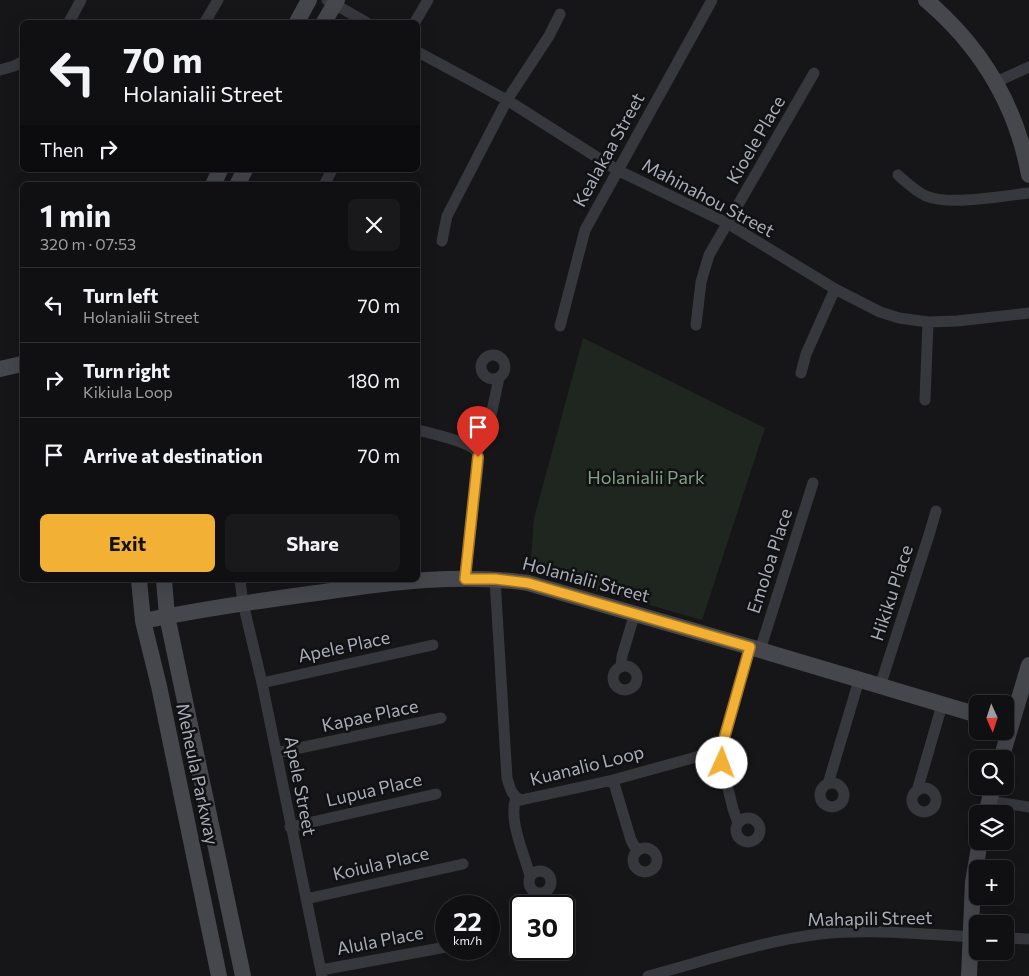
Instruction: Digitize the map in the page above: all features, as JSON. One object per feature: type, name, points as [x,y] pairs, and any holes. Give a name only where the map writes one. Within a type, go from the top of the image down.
[{"type":"street","points":[[71,20],[81,0]]},
{"type":"street","points":[[206,20],[218,0]]},
{"type":"street","points":[[298,20],[309,0]]},
{"type":"street","points":[[416,20],[428,0]]},
{"type":"street","name":"Kealakaa Street","points":[[560,326],[585,230],[712,0]]},
{"type":"street","points":[[926,0],[956,27],[996,82],[1014,119],[1029,174]]},
{"type":"street","points":[[325,20],[333,1],[363,20]]},
{"type":"street","points":[[442,241],[447,216],[507,100],[560,14]]},
{"type":"street","name":"Mahinahou Street","points":[[420,53],[507,100],[617,170],[727,223],[835,289],[880,312],[899,318],[928,322],[957,321],[1029,313]]},
{"type":"street","points":[[0,70],[20,63]]},
{"type":"street","points":[[996,82],[1029,67]]},
{"type":"street","name":"Kioele Place","points":[[696,325],[701,282],[708,255],[814,73]]},
{"type":"street","points":[[898,175],[913,189],[927,196],[947,200],[1029,193]]},
{"type":"street","points":[[802,373],[806,354],[835,289]]},
{"type":"street","points":[[925,400],[928,322]]},
{"type":"street","points":[[0,369],[20,364]]},
{"type":"street","points":[[476,450],[486,439],[499,378]]},
{"type":"street","points":[[420,431],[468,445],[476,450],[478,467],[465,579]]},
{"type":"street","name":"Emoloa Place","points":[[755,649],[813,483]]},
{"type":"street","name":"Hikiku Place","points":[[880,686],[936,511]]},
{"type":"street","name":"Holanialii Street","points":[[420,581],[495,579],[528,583],[969,712]]},
{"type":"street","name":"Kuanalio Loop","points":[[495,579],[507,778],[510,791],[516,797],[522,800],[529,799],[613,780],[707,754],[718,748]]},
{"type":"street","name":"Meheula Parkway","points":[[139,582],[143,621],[161,695],[218,976]]},
{"type":"street","name":"Meheula Parkway","points":[[164,582],[167,616],[243,976]]},
{"type":"street","name":"Apele Street","points":[[240,582],[243,603],[262,683],[321,973]]},
{"type":"street","name":"Holanialii Street","points":[[143,621],[243,603],[384,583],[404,582]]},
{"type":"street","points":[[621,666],[622,656],[635,613]]},
{"type":"street","name":"Apele Place","points":[[262,683],[433,645]]},
{"type":"street","points":[[738,824],[732,809],[718,748],[724,739],[755,649]]},
{"type":"street","points":[[1014,707],[1029,665]]},
{"type":"street","points":[[828,784],[859,680]]},
{"type":"street","points":[[917,790],[942,705]]},
{"type":"street","name":"Kapae Place","points":[[276,753],[441,718]]},
{"type":"street","points":[[613,780],[631,840],[637,852]]},
{"type":"street","name":"Lupua Place","points":[[290,827],[436,794]]},
{"type":"street","points":[[516,797],[513,807],[514,819],[530,876]]},
{"type":"street","points":[[990,800],[1029,807]]},
{"type":"street","points":[[973,915],[972,882],[978,850]]},
{"type":"street","name":"Koiula Place","points":[[306,899],[463,864]]},
{"type":"street","name":"Mahapili Street","points":[[648,976],[777,941],[821,934],[890,933],[969,937]]},
{"type":"street","points":[[1014,938],[1029,939]]},
{"type":"street","name":"Alula Place","points":[[321,973],[435,949]]},
{"type":"street","points":[[969,976],[971,960]]},
{"type":"green space","name":"Holanialii Park","points":[[583,338],[765,428],[702,620],[530,571],[534,518]]},
{"type":"route","points":[[478,457],[465,579],[512,580],[528,583],[750,647],[724,739],[718,748],[722,763]]}]
